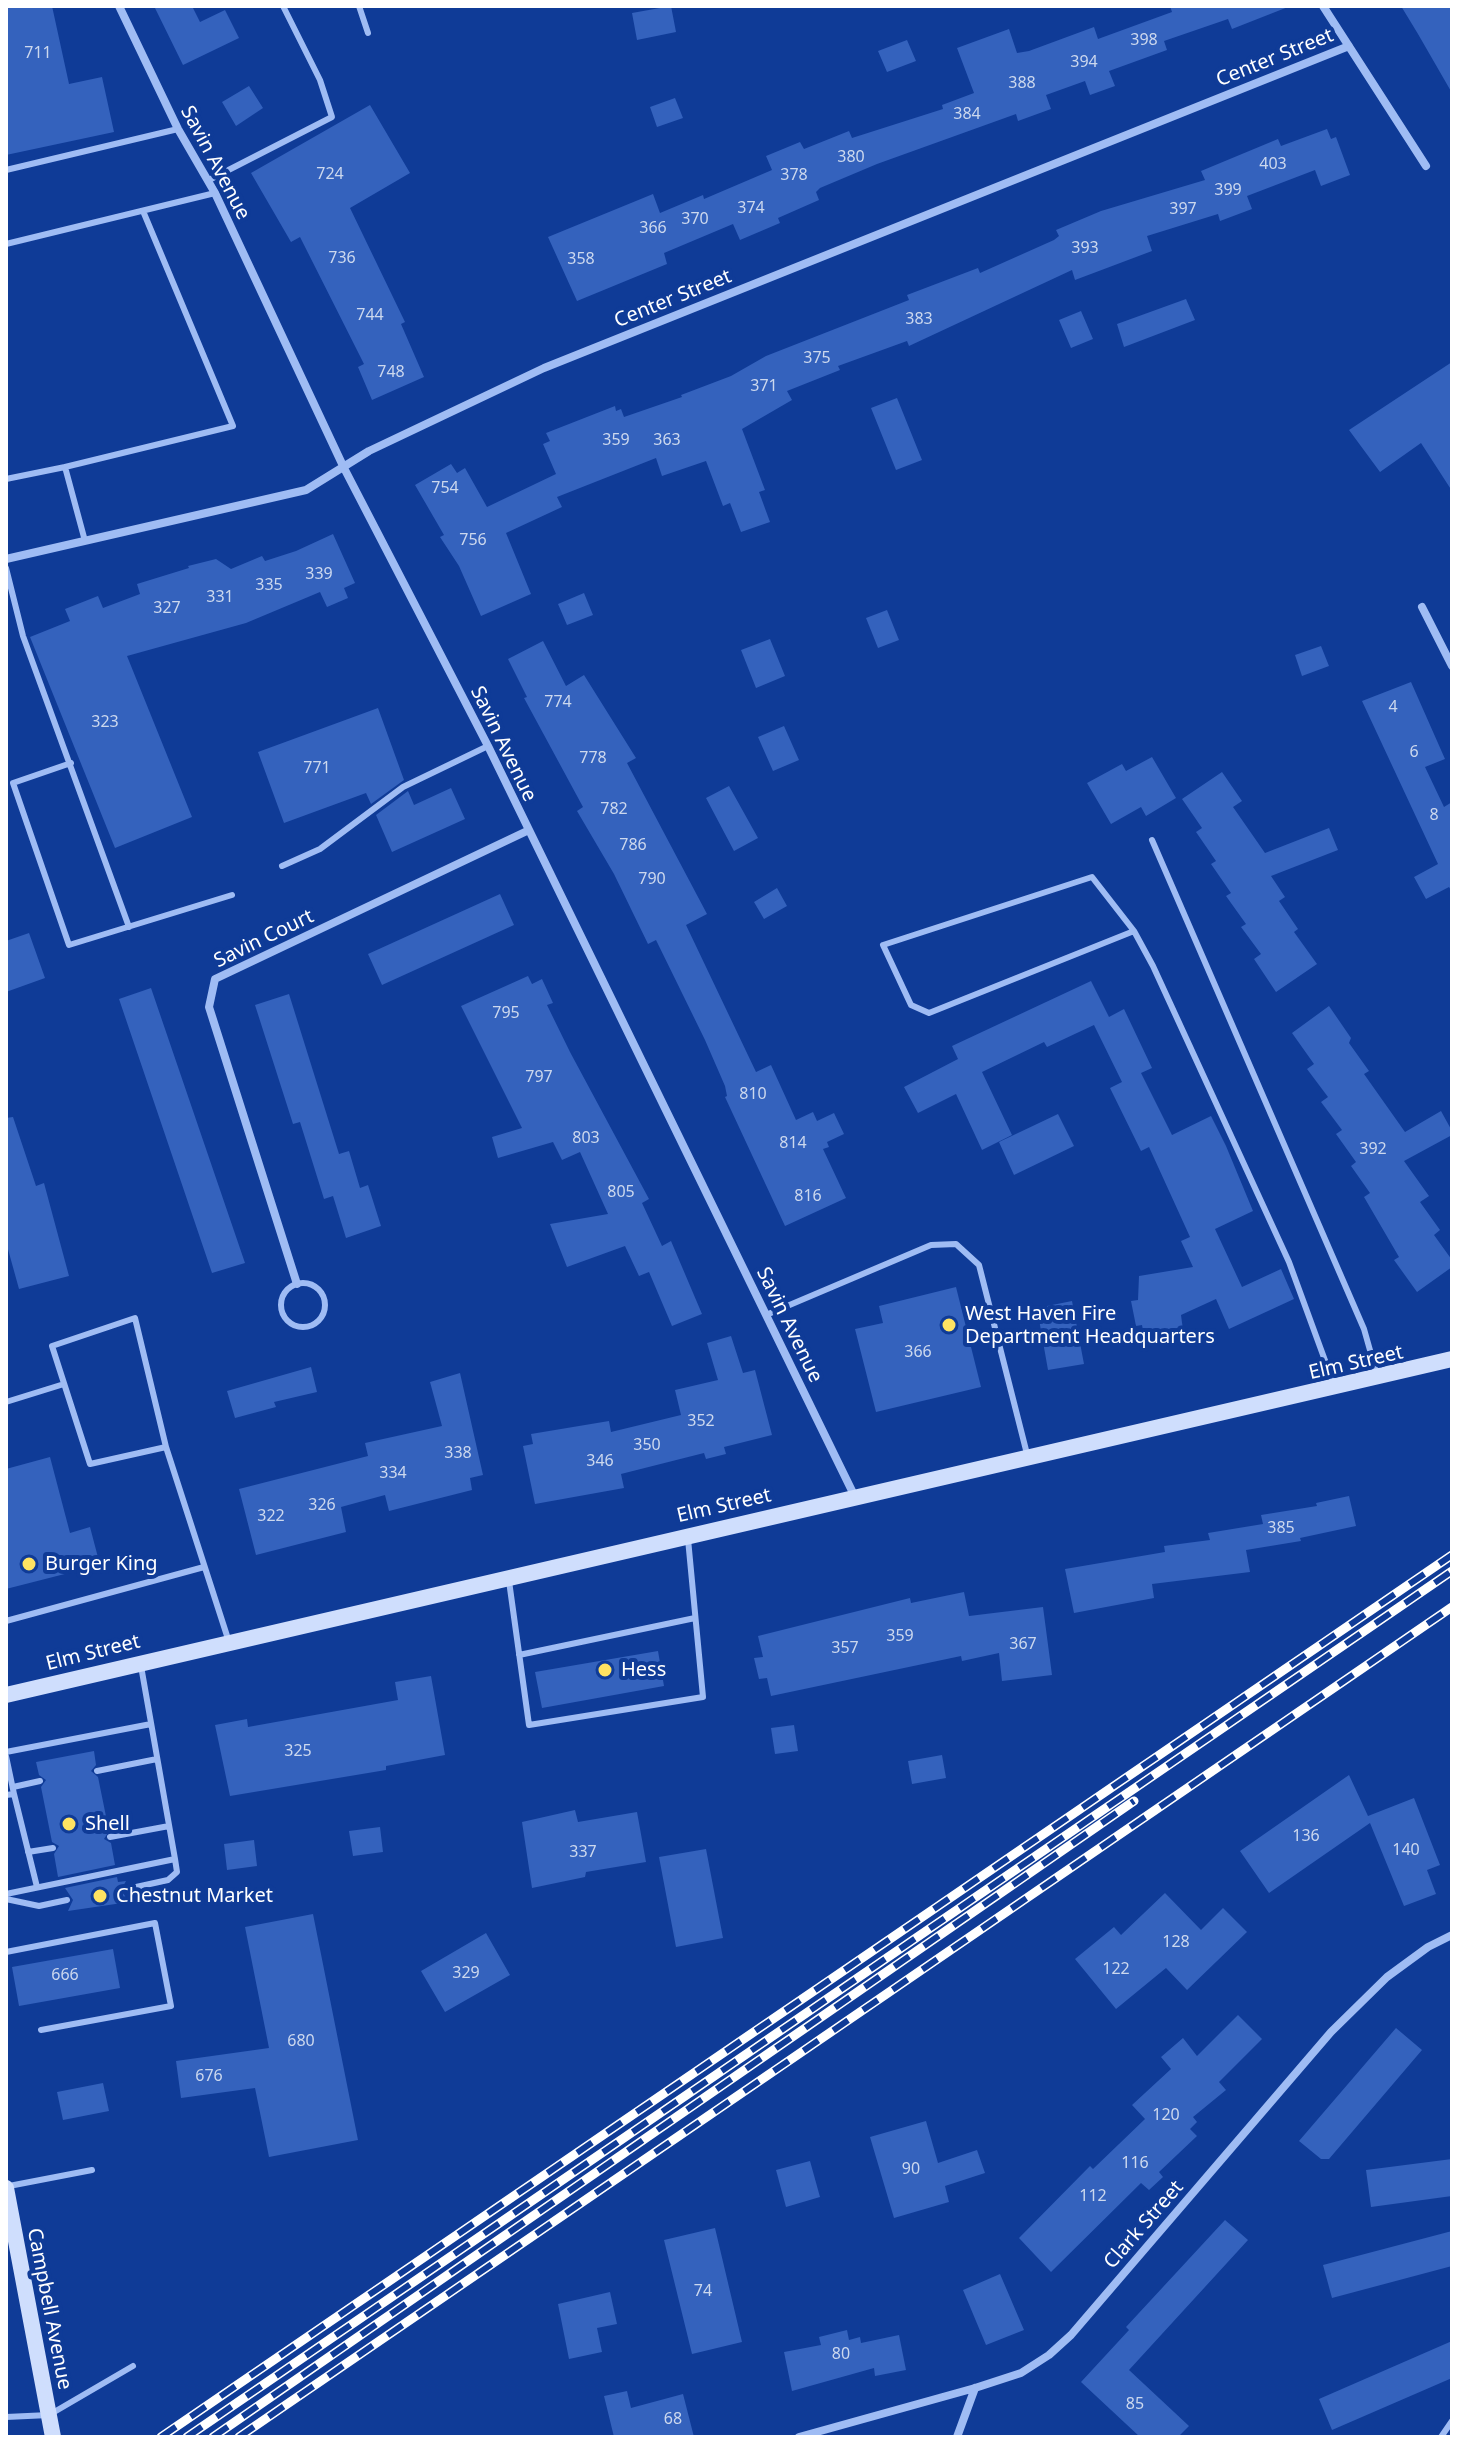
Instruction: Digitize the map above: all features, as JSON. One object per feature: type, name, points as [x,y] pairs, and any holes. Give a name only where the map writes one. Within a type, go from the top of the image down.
[{"type":"main road","name":"Elm Street","points":[[6,1695],[509,1576],[1378,1379],[1452,1359]]},
{"type":"main road","name":"Campbell Avenue","points":[[6,2187],[53,2437]]},
{"type":"street","name":"Savin Avenue","points":[[119,6],[178,129],[209,180],[344,468],[488,746],[855,1497]]},
{"type":"street","points":[[1323,6],[1426,166]]},
{"type":"street","name":"Center Street","points":[[6,559],[306,490],[369,451],[544,368],[1349,46]]},
{"type":"street","points":[[1422,607],[1452,666]]},
{"type":"street","name":"Savin Court","points":[[297,1284],[209,1007],[215,979],[527,831]]},
{"type":"street","name":"Clark Street","points":[[799,2437],[1021,2373],[1049,2355],[1071,2335],[1331,2032],[1387,1977],[1428,1947],[1452,1935]]},
{"type":"street","points":[[957,2437],[975,2388]]},
{"type":"lane","points":[[209,180],[332,117],[320,80],[283,6]]},
{"type":"lane","points":[[359,6],[368,33]]},
{"type":"lane","points":[[6,170],[178,129]]},
{"type":"lane","points":[[6,244],[215,193]]},
{"type":"lane","points":[[6,479],[233,426],[143,211]]},
{"type":"lane","points":[[65,467],[85,541]]},
{"type":"lane","points":[[6,568],[23,636],[129,927]]},
{"type":"lane","points":[[282,866],[320,849],[403,787],[488,746]]},
{"type":"lane","points":[[71,763],[13,783],[69,945],[232,895]]},
{"type":"lane","points":[[1152,840],[1364,1329],[1378,1379]]},
{"type":"lane","points":[[1134,931],[929,1013],[911,1005],[883,945],[1092,877],[1134,931],[1208,1080],[1289,1262],[1335,1388]]},
{"type":"lane","points":[[766,1315],[931,1245],[956,1244],[979,1265],[1028,1458]]},
{"type":"lane","points":[[297,1284],[318,1289],[325,1303],[317,1322],[303,1327],[287,1321],[280,1307],[286,1290],[297,1284]]},
{"type":"lane","points":[[166,1447],[90,1464],[52,1346],[135,1318],[166,1447],[229,1642]]},
{"type":"lane","points":[[6,1402],[64,1384]]},
{"type":"lane","points":[[509,1576],[529,1725],[703,1697],[688,1535]]},
{"type":"lane","points":[[6,1621],[204,1567]]},
{"type":"lane","points":[[519,1655],[695,1618]]},
{"type":"lane","points":[[127,1889],[168,1880],[177,1872],[141,1662]]},
{"type":"lane","points":[[37,1887],[11,1792],[6,1754],[151,1724]]},
{"type":"lane","points":[[97,1771],[157,1759]]},
{"type":"lane","points":[[11,1792],[40,1781]]},
{"type":"lane","points":[[110,1837],[169,1826]]},
{"type":"lane","points":[[28,1852],[53,1848]]},
{"type":"lane","points":[[6,1897],[37,1887],[175,1859]]},
{"type":"lane","points":[[6,1897],[39,1906],[67,1900]]},
{"type":"lane","points":[[6,1952],[155,1923],[171,2006],[41,2030]]},
{"type":"lane","points":[[6,2187],[92,2170]]},
{"type":"lane","points":[[6,2417],[49,2415],[133,2366]]},
{"type":"lane","points":[[1441,2437],[1452,2421]]},
{"type":"building","points":[[6,6],[52,6],[69,84],[102,77],[114,132],[6,155]]},
{"type":"building","points":[[154,6],[192,6],[200,22],[225,10],[239,38],[183,65]]},
{"type":"building","points":[[671,6],[676,32],[637,40],[632,13]]},
{"type":"building","points":[[1170,6],[1288,7],[1232,29],[1228,19],[1164,41],[1167,50],[1109,71],[1115,86],[1090,95],[1085,81],[1046,95],[1051,109],[1018,121],[1016,114],[877,164],[820,188],[816,192],[819,200],[778,218],[780,223],[740,240],[733,224],[664,253],[667,264],[577,301],[548,237],[653,194],[660,213],[703,195],[704,199],[772,170],[766,156],[800,142],[804,149],[849,131],[852,138],[943,109],[942,105],[974,93],[957,48],[1009,29],[1017,53],[1094,27],[1098,39],[1172,12]]},
{"type":"building","points":[[1401,6],[1452,6],[1452,93],[1418,34]]},
{"type":"building","points":[[907,40],[916,61],[887,72],[878,51]]},
{"type":"building","points":[[249,86],[263,108],[236,126],[222,102]]},
{"type":"building","points":[[675,98],[683,118],[657,127],[650,107]]},
{"type":"building","points":[[370,105],[410,173],[350,208],[405,322],[401,324],[424,377],[372,400],[358,367],[364,364],[300,237],[291,242],[251,173]]},
{"type":"building","points":[[1327,129],[1331,139],[1336,137],[1350,175],[1321,186],[1315,170],[1247,196],[1252,209],[1220,221],[1218,214],[1147,236],[1152,251],[1075,280],[1072,270],[909,346],[907,341],[838,366],[840,370],[787,391],[792,400],[742,429],[765,490],[759,492],[770,522],[741,532],[730,503],[723,506],[706,461],[662,476],[656,458],[557,497],[562,507],[506,533],[531,594],[481,616],[459,566],[440,537],[444,535],[415,485],[451,464],[457,473],[465,468],[487,507],[556,474],[543,444],[550,441],[546,433],[615,406],[616,411],[621,409],[624,417],[682,397],[731,376],[766,356],[909,300],[907,295],[978,268],[980,273],[1054,240],[1059,236],[1056,230],[1101,211],[1205,180],[1201,171],[1278,139],[1281,146]]},
{"type":"building","points":[[1186,299],[1195,320],[1124,347],[1117,324]]},
{"type":"building","points":[[1081,311],[1093,339],[1071,348],[1059,320]]},
{"type":"building","points":[[1452,362],[1452,491],[1421,443],[1380,472],[1349,430]]},
{"type":"building","points":[[897,398],[922,460],[896,470],[871,408]]},
{"type":"building","points":[[333,534],[355,583],[344,588],[348,598],[327,607],[320,592],[246,623],[127,656],[192,817],[115,848],[30,637],[70,621],[65,609],[98,596],[103,608],[140,594],[137,584],[188,566],[216,559],[231,569],[262,556],[265,561],[296,551]]},
{"type":"building","points":[[584,593],[593,615],[567,625],[558,604]]},
{"type":"building","points":[[887,610],[899,640],[878,648],[866,618]]},
{"type":"building","points":[[770,639],[785,676],[756,688],[741,650]]},
{"type":"building","points":[[543,641],[566,686],[584,675],[636,758],[627,763],[707,914],[686,925],[756,1072],[771,1065],[796,1120],[813,1112],[817,1121],[834,1113],[844,1134],[827,1142],[829,1147],[823,1149],[846,1198],[785,1226],[725,1097],[725,1086],[705,1040],[656,940],[648,944],[614,874],[577,811],[583,807],[524,698],[527,697],[508,659]]},
{"type":"building","points":[[1321,646],[1329,666],[1302,676],[1295,655]]},
{"type":"building","points":[[1411,682],[1445,759],[1425,767],[1444,807],[1452,802],[1452,892],[1449,887],[1426,899],[1414,877],[1438,864],[1362,701]]},
{"type":"building","points":[[378,708],[404,780],[371,804],[366,793],[284,823],[258,752]]},
{"type":"building","points":[[784,726],[799,760],[773,771],[758,737]]},
{"type":"building","points":[[1152,757],[1176,798],[1146,816],[1141,807],[1111,824],[1087,783],[1122,764],[1126,771]]},
{"type":"building","points":[[1222,772],[1242,801],[1233,807],[1265,853],[1329,828],[1338,850],[1271,876],[1285,897],[1279,901],[1298,929],[1294,932],[1317,964],[1276,992],[1254,959],[1261,954],[1241,927],[1246,924],[1226,896],[1231,893],[1211,864],[1216,861],[1196,832],[1202,828],[1182,799]]},
{"type":"building","points":[[729,786],[758,838],[734,851],[706,798]]},
{"type":"building","points":[[451,788],[465,819],[392,852],[376,815],[408,791],[414,805]]},
{"type":"building","points":[[777,888],[787,906],[764,919],[754,902]]},
{"type":"building","points":[[500,894],[514,925],[382,985],[368,954]]},
{"type":"building","points":[[29,933],[45,978],[6,992],[6,941]]},
{"type":"building","points":[[528,976],[532,984],[542,979],[553,1003],[547,1005],[649,1199],[642,1203],[662,1246],[671,1241],[702,1314],[672,1326],[649,1272],[639,1276],[625,1246],[567,1267],[550,1224],[608,1214],[580,1152],[562,1160],[553,1142],[498,1158],[492,1137],[522,1128],[461,1006]]},
{"type":"building","points":[[1091,981],[1109,1017],[1124,1009],[1152,1068],[1141,1073],[1172,1135],[1211,1116],[1226,1146],[1253,1211],[1215,1229],[1242,1287],[1281,1269],[1294,1299],[1229,1329],[1216,1299],[1181,1315],[1183,1330],[1144,1336],[1142,1325],[1136,1326],[1131,1301],[1138,1300],[1139,1276],[1193,1267],[1181,1241],[1190,1237],[1149,1147],[1141,1151],[1110,1088],[1122,1082],[1094,1025],[1047,1047],[1044,1042],[982,1072],[1012,1135],[982,1150],[956,1094],[918,1113],[904,1087],[958,1059],[952,1046]]},
{"type":"building","points":[[151,988],[245,1263],[212,1273],[119,999]]},
{"type":"building","points":[[289,994],[339,1154],[349,1151],[360,1188],[368,1185],[381,1226],[346,1238],[333,1196],[324,1199],[300,1122],[293,1124],[255,1005]]},
{"type":"building","points":[[1329,1006],[1369,1071],[1364,1074],[1405,1132],[1441,1111],[1452,1131],[1452,1135],[1404,1161],[1429,1196],[1420,1202],[1440,1230],[1434,1235],[1452,1260],[1452,1267],[1417,1292],[1394,1260],[1399,1257],[1364,1197],[1370,1193],[1351,1166],[1356,1162],[1336,1134],[1342,1130],[1321,1102],[1328,1097],[1307,1069],[1314,1064],[1292,1033]]},
{"type":"building","points":[[1058,1114],[1074,1146],[1014,1175],[999,1142]]},
{"type":"building","points":[[13,1117],[36,1186],[44,1183],[69,1276],[19,1289],[6,1242],[6,1118]]},
{"type":"building","points":[[956,1287],[981,1387],[876,1412],[855,1329],[883,1323],[879,1306]]},
{"type":"building","points":[[1072,1301],[1084,1364],[1048,1370],[1037,1308]]},
{"type":"building","points":[[731,1336],[743,1373],[755,1370],[772,1435],[724,1447],[726,1454],[706,1459],[704,1453],[621,1474],[624,1488],[535,1504],[523,1446],[533,1444],[531,1434],[609,1421],[611,1432],[681,1415],[675,1390],[718,1380],[707,1343]]},
{"type":"building","points":[[311,1367],[317,1392],[274,1402],[276,1407],[235,1418],[227,1391]]},
{"type":"building","points":[[460,1373],[483,1475],[470,1478],[472,1490],[389,1511],[385,1495],[341,1507],[346,1532],[256,1555],[239,1489],[368,1456],[365,1443],[442,1426],[430,1382]]},
{"type":"building","points":[[50,1457],[70,1533],[90,1527],[100,1565],[6,1589],[6,1469]]},
{"type":"building","points":[[1349,1496],[1356,1526],[1300,1538],[1301,1541],[1246,1550],[1250,1572],[1152,1584],[1154,1598],[1074,1613],[1065,1569],[1165,1552],[1164,1546],[1210,1540],[1208,1533],[1263,1524],[1261,1515],[1317,1506],[1316,1503]]},
{"type":"building","points":[[964,1592],[969,1616],[1043,1607],[1052,1675],[1002,1681],[999,1653],[962,1661],[961,1656],[771,1696],[767,1678],[759,1679],[754,1658],[763,1657],[758,1636],[910,1598],[911,1603]]},
{"type":"building","points":[[658,1651],[664,1686],[542,1708],[535,1672]]},
{"type":"building","points":[[431,1676],[445,1755],[386,1766],[386,1770],[230,1796],[215,1725],[247,1719],[248,1727],[398,1700],[395,1682]]},
{"type":"building","points":[[794,1725],[798,1751],[775,1754],[771,1728]]},
{"type":"building","points":[[94,1751],[96,1765],[91,1771],[98,1777],[109,1831],[104,1839],[111,1843],[115,1865],[58,1877],[54,1854],[59,1846],[52,1842],[41,1787],[46,1780],[39,1775],[36,1762]]},
{"type":"building","points":[[942,1755],[946,1778],[912,1784],[908,1761]]},
{"type":"building","points":[[1349,1775],[1368,1816],[1414,1798],[1440,1865],[1427,1870],[1436,1894],[1404,1906],[1370,1823],[1269,1893],[1240,1851]]},
{"type":"building","points":[[575,1810],[578,1822],[637,1812],[646,1862],[586,1872],[585,1877],[532,1888],[522,1822]]},
{"type":"building","points":[[380,1827],[383,1852],[353,1856],[349,1831]]},
{"type":"building","points":[[254,1840],[257,1866],[227,1870],[224,1844]]},
{"type":"building","points":[[706,1849],[723,1938],[676,1947],[659,1857]]},
{"type":"building","points":[[117,1877],[118,1882],[126,1881],[121,1890],[129,1902],[68,1911],[73,1900],[65,1888]]},
{"type":"building","points":[[1165,1893],[1201,1930],[1223,1908],[1247,1932],[1187,1990],[1166,1968],[1116,2009],[1075,1959],[1114,1927],[1121,1935]]},
{"type":"building","points":[[313,1914],[358,2140],[269,2157],[255,2088],[181,2098],[176,2061],[269,2048],[245,1927]]},
{"type":"building","points":[[486,1933],[510,1975],[445,2012],[421,1971]]},
{"type":"building","points":[[113,1949],[120,1988],[19,2006],[12,1967]]},
{"type":"building","points":[[1238,2015],[1262,2039],[1219,2082],[1226,2090],[1193,2117],[1197,2122],[1190,2129],[1197,2136],[1159,2172],[1163,2177],[1149,2190],[1141,2183],[1051,2272],[1019,2238],[1090,2166],[1093,2169],[1145,2119],[1132,2105],[1171,2069],[1161,2057],[1183,2038],[1197,2056]]},
{"type":"building","points":[[1396,2028],[1422,2050],[1329,2159],[1321,2159],[1299,2141]]},
{"type":"building","points":[[103,2083],[109,2111],[63,2120],[57,2092]]},
{"type":"building","points":[[926,2121],[938,2163],[977,2150],[985,2173],[945,2186],[949,2202],[894,2218],[870,2137]]},
{"type":"building","points":[[1452,2159],[1452,2196],[1371,2207],[1366,2170]]},
{"type":"building","points":[[810,2161],[820,2197],[786,2207],[776,2170]]},
{"type":"building","points":[[1225,2220],[1248,2240],[1129,2370],[1189,2426],[1178,2437],[1140,2437],[1081,2382],[1129,2330],[1126,2327]]},
{"type":"building","points":[[715,2228],[742,2342],[692,2354],[664,2240]]},
{"type":"building","points":[[1452,2231],[1452,2266],[1332,2298],[1323,2265]]},
{"type":"building","points":[[1000,2274],[1024,2330],[986,2345],[963,2290]]},
{"type":"building","points":[[610,2292],[617,2324],[597,2328],[602,2352],[569,2359],[558,2304]]},
{"type":"building","points":[[847,2330],[849,2340],[860,2337],[861,2343],[899,2335],[906,2370],[875,2376],[874,2368],[792,2391],[784,2352],[821,2345],[819,2337]]},
{"type":"building","points":[[1452,2341],[1452,2378],[1332,2430],[1319,2399]]},
{"type":"building","points":[[627,2391],[631,2408],[683,2394],[694,2437],[614,2437],[604,2396]]},
{"type":"railway","points":[[161,2437],[1452,1555]]},
{"type":"railway","points":[[187,2437],[1452,1571]]},
{"type":"railway","points":[[239,2437],[1452,1607]]},
{"type":"railway","points":[[213,2437],[1134,1801]]},
{"type":"place","name":"West Haven Fire Department Headquarters","points":[[949,1325]]},
{"type":"place","name":"Burger King","points":[[29,1564]]},
{"type":"place","name":"Hess","points":[[605,1670]]},
{"type":"place","name":"Shell","points":[[69,1824]]},
{"type":"place","name":"Chestnut Market","points":[[100,1896]]}]
